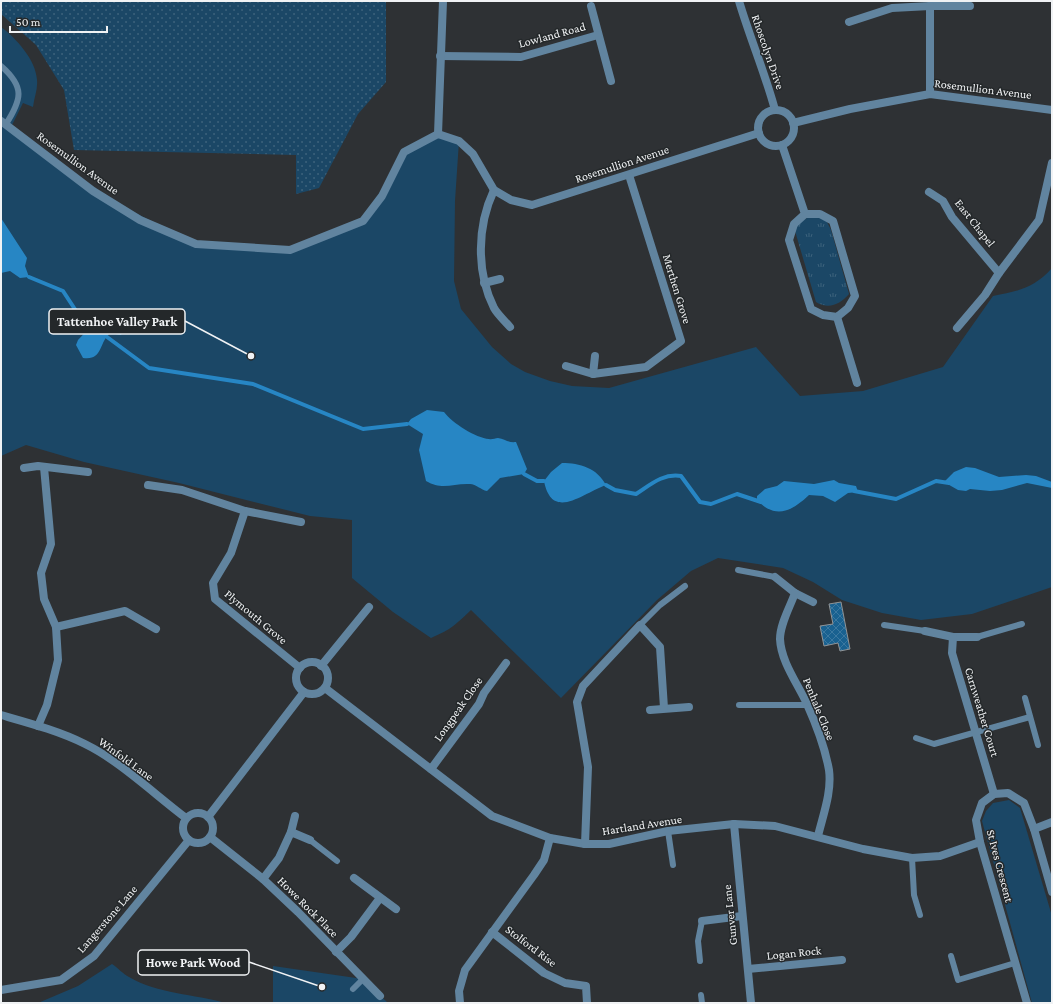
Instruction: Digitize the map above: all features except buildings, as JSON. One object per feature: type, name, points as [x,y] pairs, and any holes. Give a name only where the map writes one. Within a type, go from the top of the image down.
[{"type":"street","points":[[438,134],[443,1]]},
{"type":"street","name":"Rhoscolyn Drive","points":[[739,1],[775,110]]},
{"type":"street","points":[[591,6],[611,81]]},
{"type":"street","points":[[930,6],[930,94]]},
{"type":"street","points":[[849,22],[892,8],[970,6]]},
{"type":"street","name":"Lowland Road","points":[[440,56],[521,57],[598,35]]},
{"type":"street","name":"Rosemullion Avenue","points":[[794,123],[850,109],[930,94],[1052,110]]},
{"type":"street","points":[[775,110],[786,114],[794,123],[792,136],[782,145],[772,146],[761,137],[759,133],[759,122],[762,118],[775,110]]},
{"type":"street","name":"Rosemullion Avenue","points":[[4,122],[93,191],[147,223],[196,244],[290,250],[363,221],[382,196],[404,152],[438,134],[459,141],[473,154],[494,190],[511,200],[532,205],[759,133]]},
{"type":"street","points":[[782,145],[805,214]]},
{"type":"street","points":[[957,328],[985,295],[999,273],[1039,220],[1052,163]]},
{"type":"street","name":"Merthen Grove","points":[[566,366],[593,374],[646,367],[681,341],[629,175]]},
{"type":"street","points":[[494,190],[488,202],[480,238],[484,283],[495,310],[510,327]]},
{"type":"street","name":"East Chapel","points":[[929,192],[943,201],[952,217],[999,273]]},
{"type":"street","points":[[805,214],[820,214],[833,221],[855,296],[848,308],[837,317],[823,315],[811,309],[789,240],[794,224],[805,214]]},
{"type":"street","points":[[484,283],[500,279]]},
{"type":"street","points":[[837,317],[857,383]]},
{"type":"street","points":[[593,374],[595,356]]},
{"type":"street","points":[[24,468],[38,466],[44,468],[88,472]]},
{"type":"street","points":[[38,726],[47,705],[58,660],[56,627],[44,599],[41,573],[51,544],[44,468]]},
{"type":"street","points":[[148,485],[182,490],[245,511],[301,522]]},
{"type":"street","name":"Plymouth Grove","points":[[245,511],[231,553],[213,583],[215,599],[300,668]]},
{"type":"street","points":[[775,577],[795,593],[813,602]]},
{"type":"street","name":"Penhale Close","points":[[795,593],[782,626],[780,638],[786,660],[807,705],[829,770],[830,788],[818,836]]},
{"type":"street","points":[[321,666],[369,607]]},
{"type":"street","points":[[56,627],[125,611],[156,629]]},
{"type":"street","points":[[585,844],[588,767],[577,702],[583,686],[640,625],[660,647],[664,708]]},
{"type":"street","points":[[925,631],[953,638],[977,637]]},
{"type":"street","name":"Carnweather Court","points":[[953,638],[952,653],[994,794]]},
{"type":"street","points":[[309,663],[321,666],[327,675],[325,688],[314,694],[304,692],[297,684],[296,676],[300,668],[309,663]]},
{"type":"street","name":"Longpeak Close","points":[[431,769],[478,704],[484,692],[506,663]]},
{"type":"street","name":"Hartland Avenue","points":[[325,688],[492,816],[550,838],[585,844],[609,844],[668,831],[734,824],[775,826],[863,849],[912,858],[940,856],[980,842]]},
{"type":"street","points":[[208,817],[304,692]]},
{"type":"street","points":[[650,710],[689,707]]},
{"type":"street","name":"Winfold Lane","points":[[1,715],[38,726],[85,744],[109,759],[186,818]]},
{"type":"street","points":[[994,794],[1008,793],[1024,803],[1034,829],[1052,892]]},
{"type":"street","name":"St Ives Crescent","points":[[994,794],[982,803],[976,820],[980,842],[1026,1003]]},
{"type":"street","points":[[194,813],[204,814],[208,817],[213,829],[210,837],[202,842],[193,842],[189,840],[183,832],[183,822],[186,818],[194,813]]},
{"type":"street","name":"Howe Rock Place","points":[[262,879],[279,858],[291,832],[295,816]]},
{"type":"street","points":[[1034,829],[1052,822]]},
{"type":"street","name":"Gunver Lane","points":[[734,824],[751,1003]]},
{"type":"street","points":[[291,832],[310,840]]},
{"type":"street","name":"Howe Rock Place","points":[[210,837],[262,879],[298,912],[380,996]]},
{"type":"street","points":[[460,1003],[459,992],[465,970],[544,860],[550,838]]},
{"type":"street","name":"Langerstone Lane","points":[[1,990],[61,980],[94,956],[189,840]]},
{"type":"street","points":[[354,878],[396,909]]},
{"type":"street","name":"Howe Rock Place","points":[[336,952],[351,937],[380,898]]},
{"type":"street","points":[[702,921],[742,916]]},
{"type":"street","name":"Stolford Rise","points":[[492,932],[544,973],[565,982],[586,986],[587,1003]]},
{"type":"street","name":"Logan Rock","points":[[748,969],[842,960]]},
{"type":"lane","points":[[1,66],[9,73],[18,87],[20,97],[4,122]]},
{"type":"lane","points":[[738,570],[775,577]]},
{"type":"lane","points":[[640,625],[660,605],[685,586]]},
{"type":"lane","points":[[977,637],[1022,624]]},
{"type":"lane","points":[[884,625],[925,631]]},
{"type":"lane","points":[[1026,698],[1038,745]]},
{"type":"lane","points":[[739,705],[807,705]]},
{"type":"lane","points":[[916,738],[934,744],[1030,717]]},
{"type":"lane","points":[[668,831],[673,865]]},
{"type":"lane","points":[[310,840],[337,861]]},
{"type":"lane","points":[[912,858],[914,895],[920,915]]},
{"type":"lane","points":[[700,961],[698,941],[702,921]]},
{"type":"lane","points":[[951,956],[958,980],[1015,963]]},
{"type":"lane","points":[[353,989],[363,979]]},
{"type":"lane","points":[[702,994],[702,1003]]},
{"type":"green space","points":[[1,1],[386,1],[386,82],[358,114],[319,188],[296,194],[296,155],[74,150],[64,90],[36,45],[1,14]]},
{"type":"green space","points":[[1,27],[19,43],[29,57],[36,72],[37,80],[33,107],[23,103],[11,127],[93,191],[196,244],[290,250],[363,221],[404,152],[438,134],[459,141],[455,201],[454,281],[461,309],[492,347],[511,364],[525,372],[550,381],[572,386],[609,388],[756,347],[800,396],[863,391],[943,367],[993,296],[1026,288],[1039,280],[1052,268],[1052,587],[972,614],[921,620],[882,613],[842,600],[813,582],[783,568],[718,558],[691,571],[657,600],[561,698],[471,610],[453,626],[431,638],[393,612],[352,578],[352,520],[310,516],[179,483],[84,462],[26,445],[1,456]]},
{"type":"green space","points":[[815,216],[826,220],[831,230],[849,294],[842,301],[830,306],[825,306],[816,302],[795,231],[802,220]]},
{"type":"green space","points":[[1009,800],[1020,808],[1052,916],[1052,1003],[1032,1003],[982,821],[986,811],[993,803]]},
{"type":"green space","points":[[112,964],[127,976],[140,983],[164,990],[226,1003],[38,1003],[78,986]]},
{"type":"green space","points":[[273,966],[363,979],[388,1003],[273,1003]]},
{"type":"water","points":[[1,218],[27,258],[25,266],[29,277],[20,278],[10,271],[1,273]]},
{"type":"water","points":[[129,312],[140,314],[146,319],[148,322],[143,330],[138,331],[124,328],[121,335],[110,333],[94,357],[83,358],[76,345],[78,340],[97,320]]},
{"type":"water","points":[[427,410],[444,412],[458,425],[478,436],[516,442],[527,469],[524,474],[500,478],[487,491],[472,484],[438,486],[426,481],[419,450],[423,434],[407,424],[411,419]]},
{"type":"water","points":[[562,463],[581,465],[593,471],[598,474],[606,485],[569,501],[561,502],[554,500],[548,493],[544,481],[551,472]]},
{"type":"water","points":[[966,467],[975,468],[999,477],[1026,475],[1036,476],[1052,482],[1052,488],[1027,483],[1002,490],[990,491],[970,489],[966,491],[958,490],[944,482],[954,472]]},
{"type":"water","points":[[834,480],[839,483],[856,486],[858,492],[848,493],[835,502],[823,496],[809,495],[803,501],[784,511],[771,510],[757,500],[757,496],[765,489],[777,486],[784,481],[814,484]]},
{"type":"waterway","points":[[29,277],[63,291],[80,317],[96,328]]},
{"type":"waterway","points":[[103,334],[149,368],[253,384],[363,429],[407,424]]},
{"type":"waterway","points":[[524,474],[537,481],[544,481]]},
{"type":"waterway","points":[[606,485],[615,490],[636,494],[663,478],[668,476],[681,476],[700,502],[711,504],[737,494],[761,502]]},
{"type":"waterway","points":[[854,491],[896,499],[936,481],[949,483]]},
{"type":"place","name":"Tattenhoe Valley Park","points":[[251,356]]},
{"type":"place","name":"Howe Park Wood","points":[[322,987]]}]
